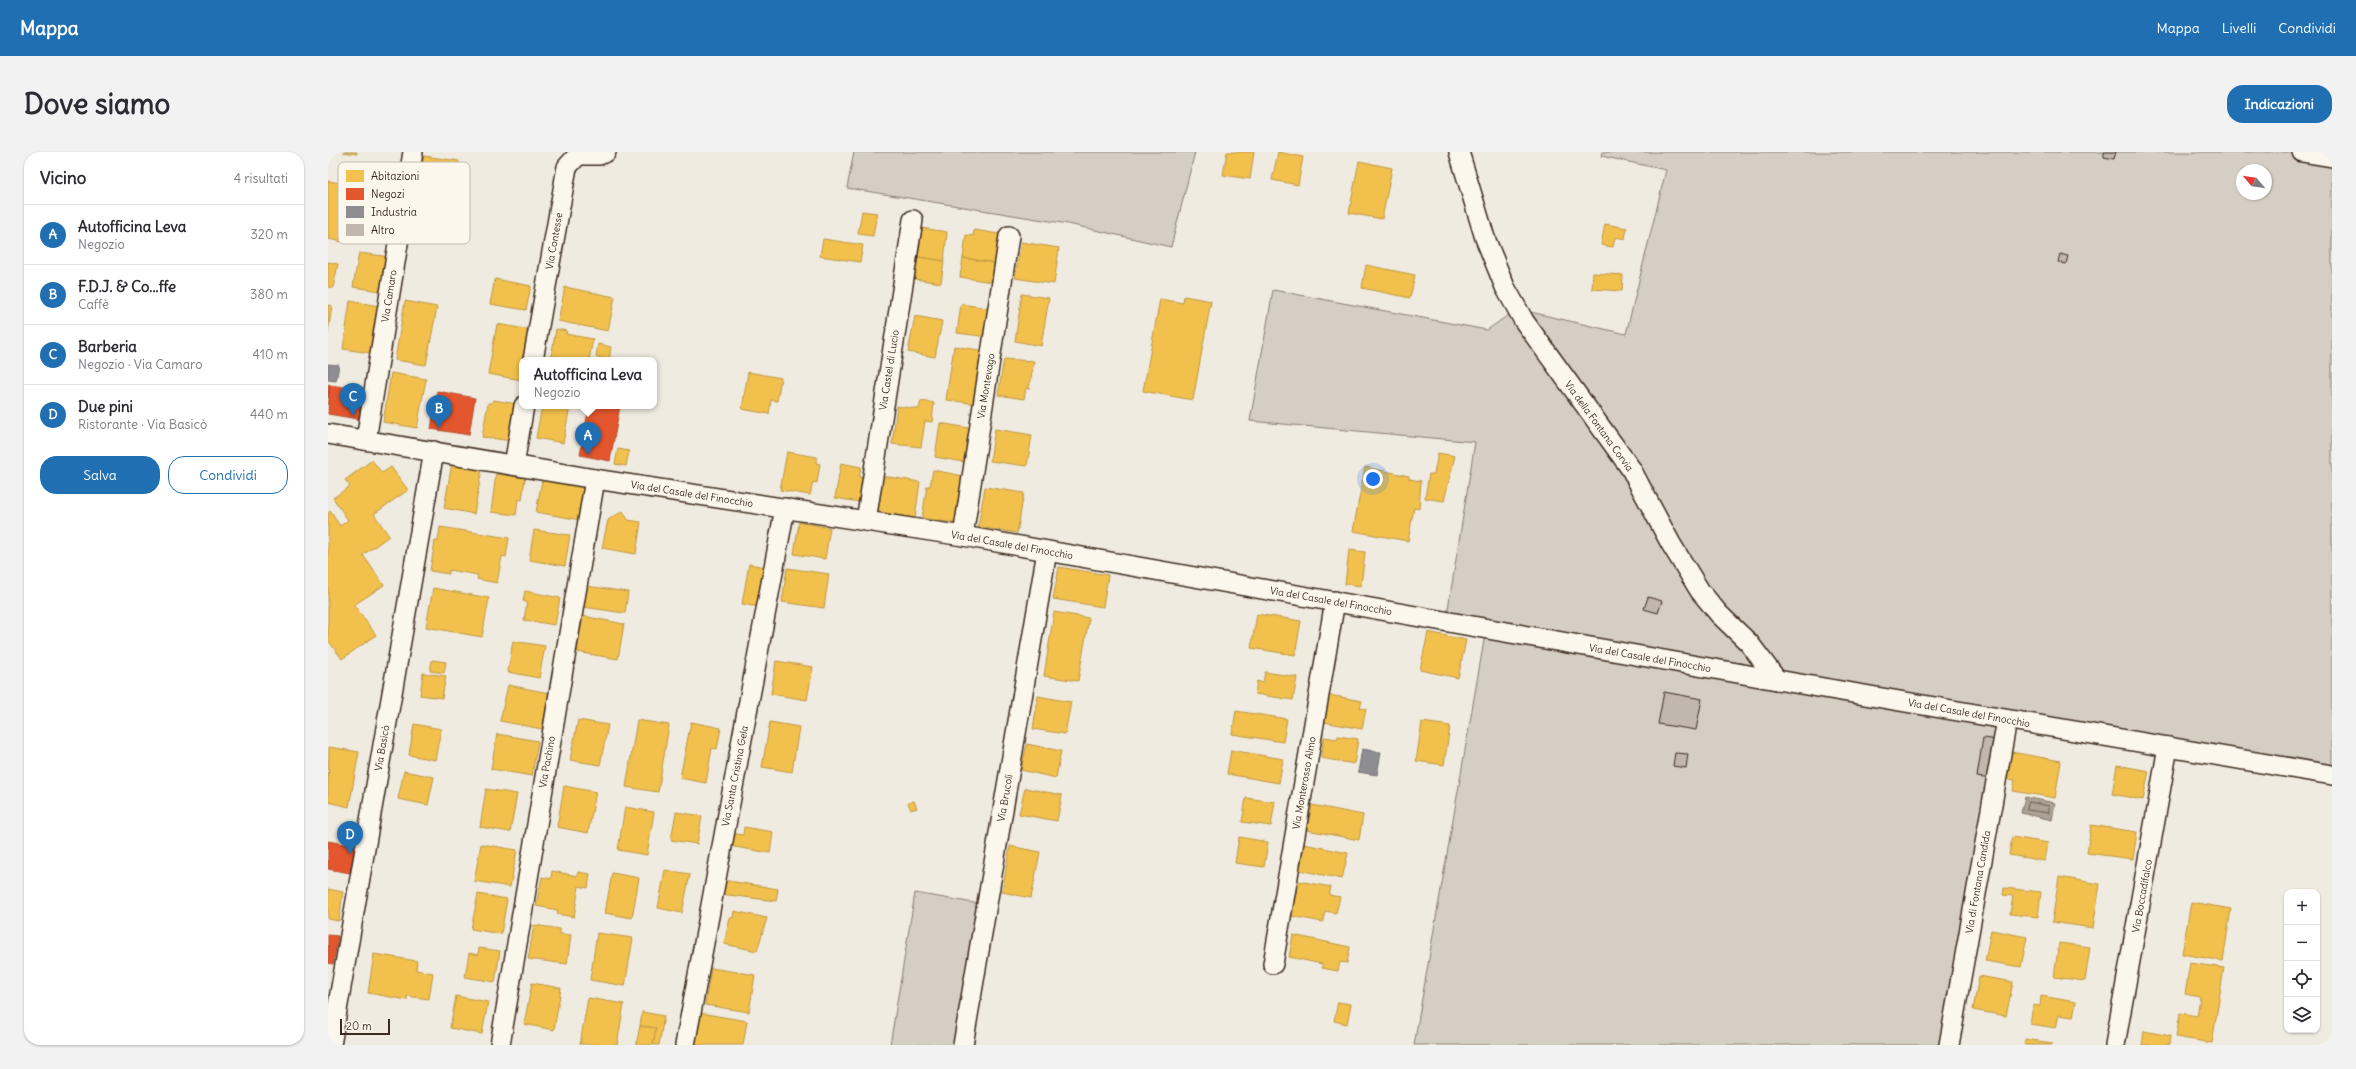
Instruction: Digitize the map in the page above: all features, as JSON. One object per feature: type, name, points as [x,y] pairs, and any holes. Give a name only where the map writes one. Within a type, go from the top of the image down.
[{"type":"street","name":"Via Camaro","points":[[411,162],[413,152]]},
{"type":"street","name":"Via Contesse","points":[[534,357],[567,167],[578,154],[598,155],[606,152]]},
{"type":"street","name":"Via della Fontana Corvia","points":[[1459,152],[1485,238],[1505,287],[1524,322],[1631,469],[1671,544],[1700,590],[1719,614],[1748,643],[1776,680]]},
{"type":"street","points":[[2302,152],[2332,157]]},
{"type":"street","name":"Via Castel di Lucio","points":[[866,521],[913,220]]},
{"type":"street","name":"Via Montevago","points":[[963,536],[1009,236]]},
{"type":"street","name":"Via Camaro","points":[[366,440],[398,244]]},
{"type":"street","points":[[514,465],[523,409]]},
{"type":"street","name":"Via del Casale del Finocchio","points":[[328,434],[595,479],[963,536],[1776,680],[2332,776]]},
{"type":"street","name":"Via Basicò","points":[[331,1045],[434,451]]},
{"type":"street","name":"Via Pachino","points":[[500,1045],[595,479]]},
{"type":"street","name":"Via Santa Cristina Gela","points":[[685,1045],[785,508]]},
{"type":"street","name":"Via Brucoli","points":[[963,1045],[1047,551]]},
{"type":"street","name":"Via Monterosso Almo","points":[[1272,964],[1335,601]]},
{"type":"street","name":"Via di Fontana Candida","points":[[1950,1045],[2007,720]]},
{"type":"street","name":"Via Boccadifalco","points":[[2115,1045],[2168,748]]},
{"type":"shaded area","points":[[854,152],[1195,152],[1171,247],[1068,224],[847,188]]},
{"type":"shaded area","points":[[1602,152],[2302,152],[2332,157],[2332,775],[2007,720],[1949,1045],[1414,1045],[1486,629],[1446,621],[1475,442],[1250,421],[1273,290],[1487,330],[1517,309],[1626,334],[1666,170],[1601,156]]},
{"type":"shaded area","points":[[915,893],[980,904],[955,1045],[890,1045]]},
{"type":"water","points":[[2025,797],[2055,803],[2052,820],[2021,813]]},
{"type":"building: Abitazioni","points":[[343,152],[357,152],[357,154]]},
{"type":"building: Abitazioni","points":[[1227,152],[1254,152],[1250,179],[1223,175]]},
{"type":"building: Abitazioni","points":[[1278,152],[1303,157],[1298,185],[1272,180]]},
{"type":"building: Abitazioni","points":[[424,156],[459,161],[459,162],[423,162]]},
{"type":"building: Abitazioni","points":[[1359,161],[1392,168],[1382,219],[1349,213]]},
{"type":"building: Abitazioni","points":[[328,181],[338,183],[338,241],[328,239]]},
{"type":"building: Abitazioni","points":[[862,211],[877,213],[873,236],[858,234]]},
{"type":"building: Abitazioni","points":[[1605,224],[1627,228],[1625,239],[1615,237],[1613,247],[1601,245]]},
{"type":"building: Abitazioni","points":[[922,228],[947,232],[944,261],[918,257]]},
{"type":"building: Abitazioni","points":[[974,230],[999,234],[995,263],[963,258],[966,235],[973,236]]},
{"type":"building: Abitazioni","points":[[823,239],[863,245],[860,262],[820,256]]},
{"type":"building: Abitazioni","points":[[1021,242],[1059,248],[1054,284],[1015,278]]},
{"type":"building: Abitazioni","points":[[359,253],[391,257],[386,292],[353,287]]},
{"type":"building: Abitazioni","points":[[918,257],[944,261],[941,283],[915,279]]},
{"type":"building: Abitazioni","points":[[963,258],[995,263],[992,282],[960,277]]},
{"type":"building: Abitazioni","points":[[328,262],[338,264],[333,288],[328,287]]},
{"type":"building: Abitazioni","points":[[1366,265],[1415,275],[1410,298],[1362,288]]},
{"type":"building: Abitazioni","points":[[1593,273],[1623,275],[1622,291],[1592,289]]},
{"type":"building: Abitazioni","points":[[495,279],[531,286],[526,310],[490,304]]},
{"type":"building: Abitazioni","points":[[565,287],[615,297],[608,331],[558,321]]},
{"type":"building: Abitazioni","points":[[1022,294],[1049,298],[1041,346],[1015,341]]},
{"type":"building: Abitazioni","points":[[1184,296],[1211,301],[1193,400],[1143,391],[1160,299],[1183,303]]},
{"type":"building: Abitazioni","points":[[350,301],[385,307],[377,354],[343,349]]},
{"type":"building: Abitazioni","points":[[405,301],[437,307],[426,365],[395,360]]},
{"type":"building: Abitazioni","points":[[961,304],[994,309],[989,337],[957,333]]},
{"type":"building: Abitazioni","points":[[328,305],[332,306],[328,332]]},
{"type":"building: Abitazioni","points":[[915,316],[942,321],[935,357],[908,352]]},
{"type":"building: Abitazioni","points":[[497,324],[531,330],[526,357],[519,357],[519,379],[488,374]]},
{"type":"building: Abitazioni","points":[[556,329],[567,331],[566,334],[593,339],[590,357],[551,357]]},
{"type":"building: Abitazioni","points":[[598,344],[611,347],[609,357],[596,357]]},
{"type":"building: Abitazioni","points":[[954,346],[986,351],[978,404],[946,400]]},
{"type":"building: Abitazioni","points":[[1004,359],[1034,361],[1029,389],[1026,388],[1024,399],[998,395]]},
{"type":"building: Abitazioni","points":[[748,372],[781,378],[777,401],[771,400],[769,414],[742,409]]},
{"type":"building: Abitazioni","points":[[391,373],[426,379],[417,428],[383,422]]},
{"type":"building: Abitazioni","points":[[493,400],[517,404],[512,441],[482,437],[488,403],[492,403]]},
{"type":"building: Abitazioni","points":[[921,401],[934,403],[932,422],[925,421],[921,447],[892,444],[897,406],[919,409]]},
{"type":"building: Abitazioni","points":[[541,409],[569,409],[563,443],[536,438]]},
{"type":"building: Abitazioni","points":[[940,423],[974,429],[969,463],[935,457]]},
{"type":"building: Abitazioni","points":[[995,429],[1032,435],[1027,466],[990,461]]},
{"type":"building: Abitazioni","points":[[618,449],[629,451],[626,466],[615,464]]},
{"type":"building: Abitazioni","points":[[787,452],[817,457],[816,463],[820,464],[817,483],[813,482],[810,495],[780,490]]},
{"type":"building: Abitazioni","points":[[1438,453],[1455,456],[1444,501],[1425,498],[1429,474],[1434,474]]},
{"type":"building: Abitazioni","points":[[372,460],[382,473],[391,467],[408,490],[374,514],[389,536],[363,555],[384,585],[354,605],[376,635],[342,659],[328,640],[328,513],[330,511],[340,526],[348,520],[333,498],[350,486],[345,480]]},
{"type":"building: Abitazioni","points":[[452,463],[482,469],[474,514],[444,508]]},
{"type":"building: Abitazioni","points":[[841,463],[861,467],[859,477],[871,479],[866,503],[835,498]]},
{"type":"building: Abitazioni","points":[[1365,467],[1409,476],[1409,479],[1421,481],[1419,509],[1414,508],[1408,541],[1353,531]]},
{"type":"building: Abitazioni","points":[[933,470],[968,477],[961,524],[922,518],[927,486],[930,486]]},
{"type":"building: Abitazioni","points":[[496,474],[525,478],[522,500],[518,499],[516,515],[491,512]]},
{"type":"building: Abitazioni","points":[[883,476],[920,482],[915,518],[878,512]]},
{"type":"building: Abitazioni","points":[[542,480],[585,487],[580,520],[536,512]]},
{"type":"building: Abitazioni","points":[[985,487],[1024,493],[1017,533],[978,527]]},
{"type":"building: Abitazioni","points":[[623,511],[628,520],[641,522],[636,554],[602,548],[608,520]]},
{"type":"building: Abitazioni","points":[[799,522],[830,528],[825,559],[794,554]]},
{"type":"building: Abitazioni","points":[[440,527],[509,538],[506,557],[502,556],[497,583],[477,579],[478,575],[449,570],[449,574],[430,571],[435,541],[438,541]]},
{"type":"building: Abitazioni","points":[[534,530],[570,535],[565,566],[529,560]]},
{"type":"building: Abitazioni","points":[[1349,550],[1365,552],[1361,586],[1345,584]]},
{"type":"building: Abitazioni","points":[[749,564],[766,567],[759,607],[742,604]]},
{"type":"building: Abitazioni","points":[[1059,567],[1108,575],[1103,607],[1053,599]]},
{"type":"building: Abitazioni","points":[[787,568],[829,574],[824,608],[782,602]]},
{"type":"building: Abitazioni","points":[[586,586],[628,592],[625,613],[583,607]]},
{"type":"building: Abitazioni","points":[[433,588],[489,598],[482,637],[426,627]]},
{"type":"building: Abitazioni","points":[[525,591],[560,598],[555,625],[524,620],[527,602],[523,601]]},
{"type":"building: Abitazioni","points":[[1054,612],[1089,618],[1078,681],[1044,676]]},
{"type":"building: Abitazioni","points":[[1257,614],[1301,621],[1295,655],[1251,648]]},
{"type":"building: Abitazioni","points":[[583,616],[624,624],[618,659],[577,652]]},
{"type":"building: Abitazioni","points":[[1428,632],[1466,640],[1458,678],[1420,670]]},
{"type":"building: Abitazioni","points":[[513,641],[545,646],[539,678],[508,672]]},
{"type":"building: Abitazioni","points":[[432,660],[446,662],[444,673],[430,671]]},
{"type":"building: Abitazioni","points":[[776,661],[813,667],[807,700],[771,694]]},
{"type":"building: Abitazioni","points":[[1265,672],[1297,677],[1293,700],[1255,694],[1257,681],[1263,683]]},
{"type":"building: Abitazioni","points":[[423,673],[446,676],[442,698],[420,695]]},
{"type":"building: Abitazioni","points":[[508,685],[549,693],[542,729],[500,721]]},
{"type":"building: Abitazioni","points":[[1329,695],[1362,701],[1360,708],[1366,709],[1362,729],[1324,722]]},
{"type":"building: Abitazioni","points":[[1038,696],[1071,702],[1065,734],[1033,729]]},
{"type":"building: Abitazioni","points":[[1236,711],[1287,719],[1283,742],[1232,734]]},
{"type":"building: Abitazioni","points":[[578,720],[608,725],[600,765],[570,760]]},
{"type":"building: Abitazioni","points":[[637,720],[669,725],[658,792],[626,787]]},
{"type":"building: Abitazioni","points":[[691,722],[721,728],[717,749],[712,748],[706,783],[680,778]]},
{"type":"building: Abitazioni","points":[[770,722],[799,727],[792,772],[762,767]]},
{"type":"building: Abitazioni","points":[[1422,722],[1450,726],[1444,765],[1416,761]]},
{"type":"building: Abitazioni","points":[[414,724],[441,729],[435,760],[409,755]]},
{"type":"building: Abitazioni","points":[[497,734],[538,741],[532,776],[491,769]]},
{"type":"building: Abitazioni","points":[[1338,736],[1358,739],[1354,764],[1321,758],[1324,737],[1337,739]]},
{"type":"building: Abitazioni","points":[[1027,744],[1061,751],[1056,778],[1021,770]]},
{"type":"building: Abitazioni","points":[[329,747],[359,752],[349,807],[328,802]]},
{"type":"building: Abitazioni","points":[[1231,750],[1283,759],[1279,783],[1227,774]]},
{"type":"building: Abitazioni","points":[[2011,752],[2061,761],[2055,798],[2013,791],[2015,780],[2006,779]]},
{"type":"building: Abitazioni","points":[[2117,765],[2149,771],[2143,800],[2112,794]]},
{"type":"building: Abitazioni","points":[[404,771],[434,777],[428,805],[398,799]]},
{"type":"building: Abitazioni","points":[[564,786],[596,792],[588,833],[557,827]]},
{"type":"building: Abitazioni","points":[[1025,788],[1062,795],[1057,821],[1019,814]]},
{"type":"building: Abitazioni","points":[[486,789],[517,794],[510,832],[480,827]]},
{"type":"building: Abitazioni","points":[[1246,798],[1275,802],[1271,826],[1242,822]]},
{"type":"building: Abitazioni","points":[[914,801],[917,808],[911,810],[908,803]]},
{"type":"building: Abitazioni","points":[[1312,805],[1363,815],[1359,840],[1307,830]]},
{"type":"building: Abitazioni","points":[[625,807],[654,812],[647,855],[618,850]]},
{"type":"building: Abitazioni","points":[[676,812],[702,816],[697,844],[671,840]]},
{"type":"building: Abitazioni","points":[[2091,825],[2137,832],[2133,859],[2087,853]]},
{"type":"building: Abitazioni","points":[[744,827],[773,832],[770,853],[729,846],[731,833],[743,835]]},
{"type":"building: Abitazioni","points":[[1239,837],[1268,842],[1264,867],[1235,863]]},
{"type":"building: Abitazioni","points":[[2012,837],[2048,843],[2045,861],[2009,855]]},
{"type":"building: Abitazioni","points":[[481,844],[517,850],[510,887],[474,881]]},
{"type":"building: Abitazioni","points":[[1304,844],[1348,853],[1342,879],[1299,870]]},
{"type":"building: Abitazioni","points":[[1010,846],[1040,852],[1031,898],[1002,892]]},
{"type":"building: Abitazioni","points":[[665,870],[690,874],[682,913],[658,908]]},
{"type":"building: Abitazioni","points":[[552,871],[577,876],[578,872],[590,874],[588,888],[579,886],[574,917],[557,914],[558,910],[536,906],[542,877],[551,879]]},
{"type":"building: Abitazioni","points":[[612,873],[639,878],[632,918],[605,913]]},
{"type":"building: Abitazioni","points":[[2059,877],[2100,884],[2093,928],[2052,922]]},
{"type":"building: Abitazioni","points":[[723,880],[778,889],[776,901],[720,894]]},
{"type":"building: Abitazioni","points":[[1298,881],[1331,887],[1329,895],[1340,897],[1336,913],[1325,911],[1323,922],[1291,916]]},
{"type":"building: Abitazioni","points":[[2004,888],[2041,892],[2038,917],[2010,914],[2013,896],[2003,895]]},
{"type":"building: Abitazioni","points":[[328,889],[343,892],[339,921],[328,919]]},
{"type":"building: Abitazioni","points":[[478,894],[507,899],[501,934],[471,929]]},
{"type":"building: Abitazioni","points":[[2191,902],[2231,909],[2223,961],[2182,954]]},
{"type":"building: Abitazioni","points":[[734,911],[767,918],[757,951],[724,944],[730,918],[733,918]]},
{"type":"building: Abitazioni","points":[[534,925],[560,929],[560,934],[571,935],[567,964],[528,959]]},
{"type":"building: Abitazioni","points":[[1991,930],[2027,937],[2021,967],[1985,961]]},
{"type":"building: Abitazioni","points":[[597,933],[633,938],[625,986],[590,980]]},
{"type":"building: Abitazioni","points":[[1293,935],[1350,947],[1347,963],[1340,962],[1338,971],[1322,968],[1322,964],[1289,957]]},
{"type":"building: Abitazioni","points":[[2059,943],[2090,947],[2085,981],[2054,977]]},
{"type":"building: Abitazioni","points":[[479,948],[500,951],[495,982],[465,977],[469,953],[478,955]]},
{"type":"building: Abitazioni","points":[[374,954],[417,961],[416,970],[433,973],[429,999],[407,996],[407,1000],[368,993]]},
{"type":"building: Abitazioni","points":[[2190,963],[2224,968],[2212,1043],[2176,1037],[2180,1013],[2197,1016],[2200,997],[2185,994]]},
{"type":"building: Abitazioni","points":[[711,968],[755,975],[749,1012],[705,1005]]},
{"type":"building: Abitazioni","points":[[1979,976],[2013,982],[2006,1016],[1973,1010]]},
{"type":"building: Abitazioni","points":[[532,983],[561,988],[554,1030],[524,1024]]},
{"type":"building: Abitazioni","points":[[456,996],[488,1002],[482,1034],[450,1028]]},
{"type":"building: Abitazioni","points":[[2041,996],[2076,1002],[2073,1017],[2059,1015],[2056,1028],[2030,1024],[2033,1005],[2040,1006]]},
{"type":"building: Abitazioni","points":[[588,998],[624,1004],[617,1045],[580,1044]]},
{"type":"building: Abitazioni","points":[[1338,1002],[1351,1004],[1347,1024],[1334,1021]]},
{"type":"building: Abitazioni","points":[[642,1012],[664,1016],[659,1045],[653,1045],[656,1028],[640,1026]]},
{"type":"building: Abitazioni","points":[[700,1013],[747,1021],[743,1045],[694,1045]]},
{"type":"building: Abitazioni","points":[[640,1026],[656,1028],[653,1045],[636,1045]]},
{"type":"building: Abitazioni","points":[[2144,1031],[2170,1036],[2169,1045],[2142,1045]]},
{"type":"building: Abitazioni","points":[[2025,1039],[2052,1043],[2052,1045],[2025,1045]]},
{"type":"building: Negozi","points":[[328,384],[330,385],[328,398]]},
{"type":"building: Negozi","points":[[330,385],[363,390],[358,419],[328,414]]},
{"type":"building: Negozi","points":[[437,391],[475,398],[469,435],[431,429]]},
{"type":"building: Negozi","points":[[588,409],[619,409],[610,461],[580,455]]},
{"type":"building: Negozi","points":[[328,841],[355,846],[350,873],[328,869]]},
{"type":"building: Negozi","points":[[328,935],[338,936],[333,964],[328,963]]},
{"type":"building: Industria","points":[[328,364],[339,365],[336,381],[328,380]]},
{"type":"building: Industria","points":[[1362,749],[1381,752],[1377,775],[1358,772]]},
{"type":"building: Altro","points":[[2104,152],[2116,152],[2114,159],[2104,157]]},
{"type":"building: Altro","points":[[2060,254],[2068,256],[2066,264],[2058,262]]},
{"type":"building: Altro","points":[[1648,597],[1662,601],[1658,613],[1644,609]]},
{"type":"building: Altro","points":[[1664,692],[1702,699],[1696,730],[1658,724]]},
{"type":"building: Altro","points":[[1983,738],[1998,740],[1992,779],[1977,777]]},
{"type":"building: Altro","points":[[1675,753],[1688,754],[1686,768],[1673,766]]},
{"type":"place","name":"Barberia","points":[[353,416]]},
{"type":"place","name":"F.D.J. & Co...ffe","points":[[439,428]]},
{"type":"place","name":"Autofficina Leva","points":[[588,455]]},
{"type":"place","name":"Due pini","points":[[350,854]]}]
